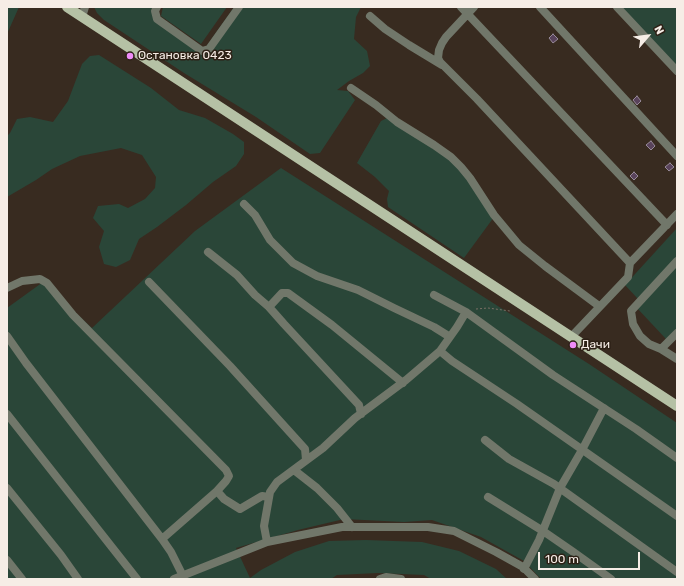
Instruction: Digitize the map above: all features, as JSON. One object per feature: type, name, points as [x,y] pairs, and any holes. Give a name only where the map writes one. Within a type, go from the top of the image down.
[{"type":"main road","points":[[66,7],[677,406]]},
{"type":"lane","points":[[82,17],[85,7]]},
{"type":"lane","points":[[157,7],[155,11],[157,19],[202,51],[209,49],[239,7]]},
{"type":"lane","points":[[461,7],[667,225]]},
{"type":"lane","points":[[474,7],[442,43],[438,58],[440,62],[477,99],[630,263]]},
{"type":"lane","points":[[540,7],[677,156]]},
{"type":"lane","points":[[617,7],[677,71]]},
{"type":"lane","points":[[370,16],[385,29],[448,69]]},
{"type":"lane","points":[[351,88],[398,122],[452,157],[470,178],[494,215],[519,245],[599,306]]},
{"type":"lane","points":[[244,204],[255,215],[270,240],[293,263],[317,276],[358,290],[434,327],[450,338]]},
{"type":"lane","points":[[571,337],[628,277],[630,263],[677,214]]},
{"type":"lane","points":[[208,252],[237,275],[255,295],[269,307],[360,405],[362,414]]},
{"type":"lane","points":[[677,261],[631,311],[633,324],[640,336],[649,344],[661,349],[677,359]]},
{"type":"lane","points":[[7,288],[22,280],[40,279],[47,283],[73,315],[226,470],[229,476],[217,491],[162,539]]},
{"type":"lane","points":[[149,282],[230,366],[305,449],[306,460]]},
{"type":"lane","points":[[269,307],[282,293],[288,293],[332,325],[403,383]]},
{"type":"lane","points":[[434,294],[466,312],[553,375],[636,429],[677,458]]},
{"type":"lane","points":[[267,542],[264,526],[270,492],[277,482],[323,448],[356,418],[403,383],[440,351],[457,328],[466,312]]},
{"type":"lane","points":[[661,349],[677,333]]},
{"type":"lane","points":[[7,336],[26,363],[162,539],[171,552],[183,576]]},
{"type":"lane","points":[[440,351],[452,361],[517,404],[677,516]]},
{"type":"lane","points":[[524,569],[543,531],[560,488],[604,408]]},
{"type":"lane","points":[[7,414],[137,579]]},
{"type":"lane","points":[[485,440],[509,459],[560,488],[677,572]]},
{"type":"lane","points":[[294,470],[318,488],[352,527]]},
{"type":"lane","points":[[7,488],[61,555],[78,579]]},
{"type":"lane","points":[[217,491],[224,499],[240,508],[262,496],[269,497]]},
{"type":"lane","points":[[488,497],[572,550],[611,579]]},
{"type":"lane","points":[[174,579],[267,542],[342,527],[428,527],[454,531],[496,552],[524,569],[535,579]]},
{"type":"lane","points":[[7,560],[22,579]]},
{"type":"lane","points":[[380,579],[386,577],[401,579]]},
{"type":"path","points":[[466,312],[488,308],[510,311]]},
{"type":"green space","points":[[7,7],[19,7],[7,34]]},
{"type":"green space","points":[[94,7],[153,7],[151,10],[201,54],[234,7],[361,7],[356,17],[354,39],[367,51],[370,66],[363,73],[337,90],[348,91],[355,100],[320,153],[310,154],[256,117],[184,73],[104,20],[97,13]]},
{"type":"green space","points":[[163,7],[227,7],[201,44],[161,16]]},
{"type":"green space","points":[[620,7],[677,7],[677,68]]},
{"type":"green space","points":[[99,55],[151,88],[179,110],[205,118],[244,142],[244,154],[236,166],[213,182],[157,227],[139,239],[130,260],[116,267],[104,264],[99,247],[104,231],[93,218],[98,206],[119,204],[128,208],[145,199],[155,188],[156,177],[142,155],[121,148],[80,156],[52,169],[7,197],[7,136],[17,119],[30,117],[53,122],[68,101],[82,64],[90,56]]},
{"type":"green space","points":[[387,118],[450,159],[467,177],[494,217],[464,258],[388,207],[387,199],[389,191],[375,177],[357,163],[381,121]]},
{"type":"green space","points":[[281,168],[589,364],[677,423],[677,579],[541,579],[524,561],[481,537],[432,520],[404,522],[344,519],[298,530],[236,548],[250,578],[261,570],[295,552],[329,541],[366,540],[422,542],[459,551],[496,569],[507,579],[431,579],[424,575],[378,573],[337,575],[331,579],[7,579],[7,308],[43,282],[92,328],[195,231]]},
{"type":"green space","points":[[677,228],[677,258],[638,299],[625,285]]},
{"type":"green space","points":[[677,265],[677,328],[666,339],[636,307]]},
{"type":"building","points":[[553,34],[558,39],[553,43],[549,38]]},
{"type":"building","points":[[637,96],[641,101],[637,105],[633,100]]},
{"type":"building","points":[[651,141],[655,146],[651,150],[646,145]]},
{"type":"building","points":[[670,163],[674,167],[669,171],[665,167]]},
{"type":"building","points":[[634,172],[638,176],[634,180],[630,176]]},
{"type":"place","name":"Остановка 0423","points":[[130,56]]},
{"type":"place","name":"Дачи","points":[[573,345]]}]
